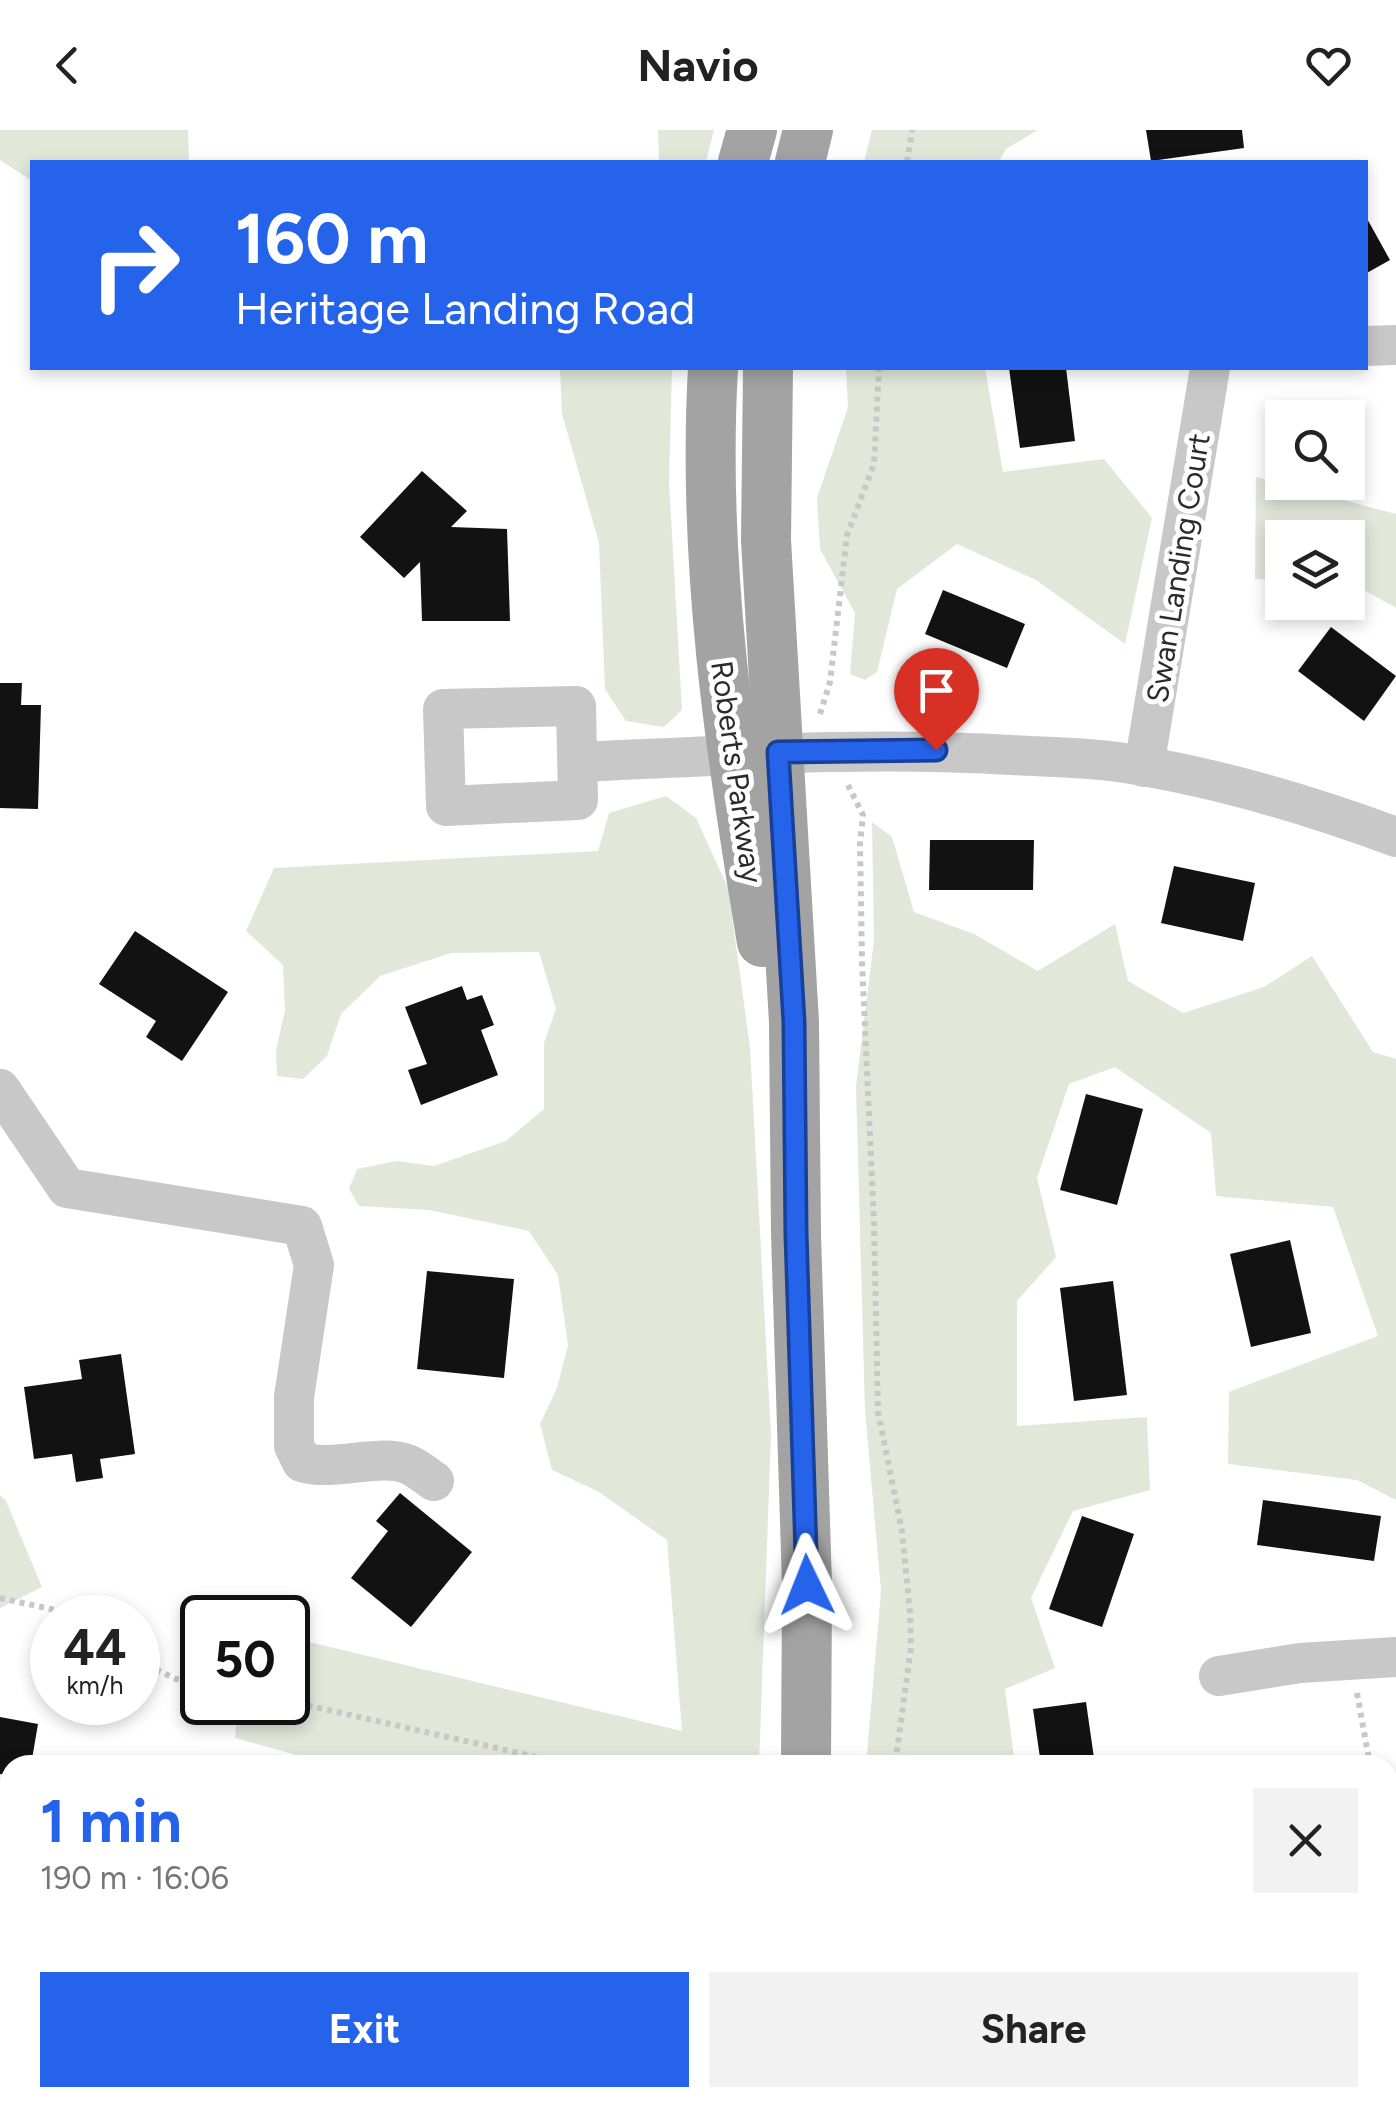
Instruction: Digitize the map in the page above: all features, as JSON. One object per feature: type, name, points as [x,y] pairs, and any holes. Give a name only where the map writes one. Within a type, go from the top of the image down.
[{"type":"main road","points":[[744,160],[752,130]]},
{"type":"main road","points":[[800,160],[808,130]]},
{"type":"main road","name":"Roberts Parkway","points":[[713,370],[711,466],[720,646],[754,754],[794,1022],[807,1585],[806,1755]]},
{"type":"main road","name":"Roberts Parkway","points":[[754,754],[766,540],[768,370]]},
{"type":"street","points":[[1368,346],[1396,345]]},
{"type":"street","name":"Swan Landing Court","points":[[1144,768],[1210,370]]},
{"type":"street","points":[[579,762],[837,751],[992,753],[1084,759],[1144,768],[1270,797],[1396,837]]},
{"type":"street","points":[[0,1089],[68,1188],[302,1226],[314,1266],[294,1398],[294,1446],[302,1462],[321,1468],[404,1462],[434,1481]]},
{"type":"street","points":[[1219,1676],[1300,1662],[1396,1657]]},
{"type":"path","points":[[908,160],[912,130]]},
{"type":"path","points":[[879,370],[874,464],[847,535],[830,682],[819,716],[863,815],[862,962],[878,1412],[902,1531],[910,1614],[911,1647],[896,1755]]},
{"type":"path","points":[[0,1598],[30,1605]]},
{"type":"path","points":[[1358,1698],[1368,1755]]},
{"type":"path","points":[[310,1706],[528,1755]]},
{"type":"shaded area","points":[[0,130],[188,130],[189,160],[30,160],[30,180],[0,160]]},
{"type":"shaded area","points":[[658,130],[714,130],[706,160],[659,160]]},
{"type":"shaded area","points":[[872,130],[1038,130],[1006,149],[1000,160],[864,160]]},
{"type":"shaded area","points":[[560,370],[672,370],[669,482],[682,710],[664,727],[626,721],[605,689],[599,543],[562,414]]},
{"type":"shaded area","points":[[846,370],[985,370],[1003,472],[1104,459],[1152,518],[1125,644],[1036,580],[957,544],[897,589],[877,672],[865,680],[850,674],[855,613],[820,549],[817,498],[848,407]]},
{"type":"shaded area","points":[[1256,477],[1265,479],[1265,500],[1343,500],[1396,514],[1396,608],[1365,591],[1365,520],[1265,520],[1265,580],[1255,579]]},
{"type":"shaded area","points":[[666,796],[696,818],[728,888],[750,1047],[771,1435],[759,1755],[297,1755],[235,1738],[236,1725],[310,1725],[310,1642],[682,1731],[667,1540],[599,1492],[552,1470],[540,1424],[557,1388],[568,1345],[558,1275],[529,1231],[429,1210],[359,1206],[349,1189],[357,1169],[397,1161],[434,1166],[506,1141],[544,1109],[544,1043],[556,1009],[539,952],[451,953],[380,976],[341,1014],[327,1056],[303,1079],[277,1076],[276,1051],[285,1010],[283,965],[246,931],[274,868],[598,851],[609,813]]},
{"type":"shaded area","points":[[872,822],[892,837],[914,912],[974,934],[1038,971],[1115,924],[1128,981],[1183,1013],[1264,987],[1312,956],[1373,1052],[1396,1059],[1396,1500],[1357,1480],[1228,1464],[1229,1392],[1378,1336],[1333,1207],[1216,1196],[1211,1133],[1115,1067],[1069,1084],[1037,1178],[1056,1257],[1017,1301],[1017,1426],[1147,1417],[1150,1490],[1073,1511],[1031,1598],[1055,1668],[1005,1689],[1014,1755],[867,1755],[881,1591],[865,1410],[856,1087],[874,940]]},
{"type":"shaded area","points":[[0,1495],[42,1587],[0,1608]]},
{"type":"building","points":[[1146,130],[1242,130],[1244,148],[1151,160]]},
{"type":"building","points":[[1368,220],[1390,260],[1368,272]]},
{"type":"building","points":[[1009,370],[1066,370],[1075,441],[1020,448]]},
{"type":"building","points":[[422,471],[467,511],[451,527],[507,529],[510,621],[422,621],[420,562],[404,578],[360,537]]},
{"type":"building","points":[[943,590],[1025,624],[1007,668],[925,634]]},
{"type":"building","points":[[1331,627],[1396,676],[1364,721],[1298,671]]},
{"type":"building","points":[[0,683],[22,683],[21,705],[41,705],[38,809],[0,808]]},
{"type":"building","points":[[930,840],[1034,840],[1033,890],[929,890]]},
{"type":"building","points":[[1174,866],[1255,883],[1243,941],[1161,923]]},
{"type":"building","points":[[135,931],[228,992],[182,1061],[146,1037],[156,1021],[99,984]]},
{"type":"building","points":[[462,986],[467,1000],[482,995],[494,1025],[481,1030],[498,1075],[421,1105],[408,1070],[427,1064],[405,1007]]},
{"type":"building","points":[[1086,1094],[1143,1109],[1117,1205],[1060,1190]]},
{"type":"building","points":[[1290,1240],[1311,1333],[1251,1347],[1230,1254]]},
{"type":"building","points":[[427,1271],[514,1279],[504,1378],[417,1369]]},
{"type":"building","points":[[1113,1281],[1127,1395],[1074,1401],[1060,1288]]},
{"type":"building","points":[[121,1354],[135,1454],[100,1459],[103,1478],[76,1482],[72,1454],[34,1459],[24,1387],[82,1379],[79,1360]]},
{"type":"building","points":[[400,1493],[472,1552],[411,1627],[351,1578],[388,1531],[376,1521]]},
{"type":"building","points":[[1263,1500],[1381,1516],[1374,1561],[1257,1545]]},
{"type":"building","points":[[1082,1516],[1134,1534],[1102,1627],[1049,1609]]},
{"type":"building","points":[[1086,1702],[1094,1755],[1040,1755],[1033,1709]]},
{"type":"building","points":[[0,1717],[38,1725],[33,1755],[0,1755]]},
{"type":"route","points":[[807,1585],[794,1022],[778,752],[936,750]]}]
